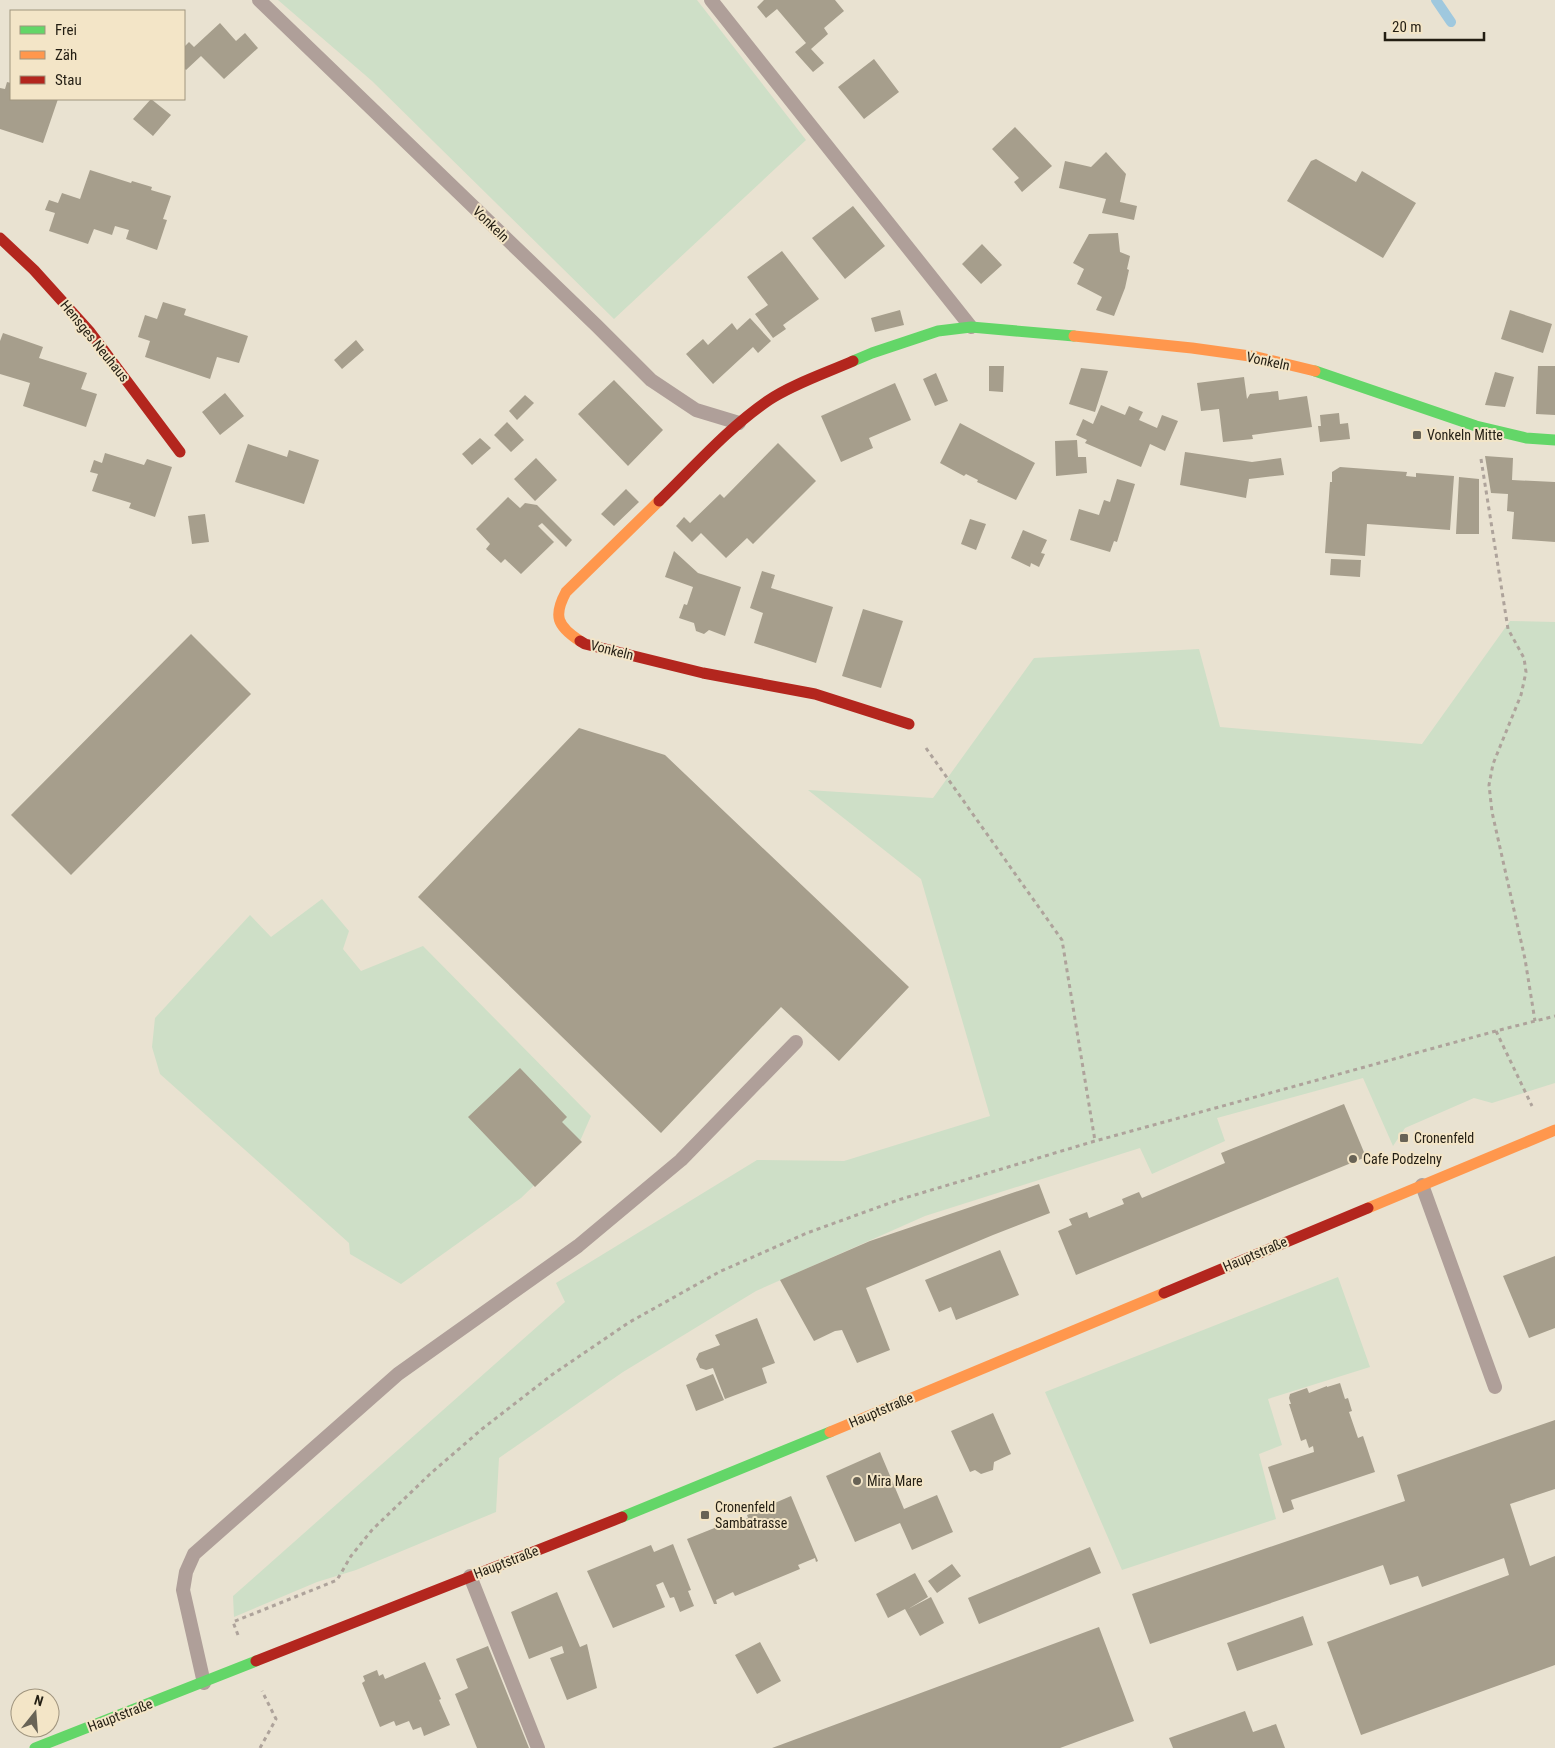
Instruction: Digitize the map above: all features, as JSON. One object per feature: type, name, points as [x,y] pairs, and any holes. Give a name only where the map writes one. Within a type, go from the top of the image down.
[{"type":"street","name":"Hensges Neuhaus","points":[[0,238],[34,270],[90,332],[180,452]]},
{"type":"street","name":"Vonkeln","points":[[909,724],[815,694],[703,673],[585,644],[570,634],[558,620],[558,605],[566,592],[739,423],[771,399],[872,353],[938,331],[971,328],[1163,345],[1256,357],[1319,372],[1476,426],[1526,438],[1555,440]]},
{"type":"street","name":"Hauptstraße","points":[[35,1748],[204,1683],[706,1483],[1550,1132]]},
{"type":"lane","name":"Vonkeln","points":[[259,0],[651,380],[696,410],[739,423]]},
{"type":"lane","points":[[711,0],[971,328]]},
{"type":"lane","points":[[204,1683],[183,1590],[186,1572],[194,1554],[398,1374],[578,1246],[681,1160],[796,1042]]},
{"type":"lane","points":[[1422,1185],[1495,1387]]},
{"type":"lane","points":[[470,1576],[538,1748]]},
{"type":"path","points":[[1476,426],[1508,629],[1524,658],[1526,672],[1521,695],[1493,764],[1489,785],[1492,812],[1525,959],[1536,1021]]},
{"type":"path","points":[[909,724],[1062,940],[1095,1141]]},
{"type":"path","points":[[337,1580],[350,1556],[367,1537],[430,1474],[482,1429],[553,1374],[628,1323],[719,1272],[807,1233],[898,1200],[1095,1141],[1555,1016]]},
{"type":"path","points":[[1496,1031],[1550,1132]]},
{"type":"path","points":[[260,1748],[276,1719]]},
{"type":"green space","points":[[278,0],[697,0],[806,140],[614,319],[372,81]]},
{"type":"green space","points":[[1510,621],[1555,622],[1555,1083],[1492,1103],[1474,1098],[1405,1128],[1393,1146],[1363,1078],[1217,1118],[1225,1141],[1152,1174],[1140,1148],[925,1216],[756,1291],[623,1372],[499,1458],[496,1512],[356,1570],[317,1582],[234,1617],[233,1596],[565,1302],[556,1283],[757,1160],[844,1161],[990,1116],[921,879],[808,790],[933,798],[1034,658],[1199,649],[1220,727],[1422,744]]},
{"type":"green space","points":[[322,899],[349,931],[343,949],[361,971],[423,946],[591,1116],[580,1141],[521,1198],[401,1284],[350,1254],[349,1243],[160,1074],[152,1047],[155,1018],[250,915],[271,937]]},
{"type":"green space","points":[[1338,1277],[1370,1367],[1268,1399],[1282,1445],[1259,1454],[1276,1519],[1122,1570],[1045,1392]]},
{"type":"building","points":[[764,0],[835,0],[844,11],[824,28],[828,34],[811,49],[824,63],[813,72],[795,52],[806,43],[777,9],[766,18],[757,7]]},
{"type":"building","points":[[220,23],[236,41],[245,33],[258,48],[224,79],[201,56],[185,69],[185,46],[189,42],[194,47]]},
{"type":"building","points":[[874,59],[899,92],[864,119],[838,87]]},
{"type":"building","points":[[7,82],[10,83],[10,100],[58,100],[43,143],[0,129],[0,88],[5,89]]},
{"type":"building","points":[[150,100],[171,115],[153,136],[133,119]]},
{"type":"building","points":[[1015,127],[1052,166],[1022,192],[1014,182],[1019,178],[992,149]]},
{"type":"building","points":[[1106,152],[1126,174],[1120,202],[1137,206],[1134,220],[1102,213],[1106,199],[1059,188],[1065,161],[1091,167]]},
{"type":"building","points":[[1316,159],[1356,182],[1362,171],[1416,203],[1383,258],[1287,201],[1311,161]]},
{"type":"building","points":[[90,170],[131,183],[132,181],[152,187],[151,190],[171,196],[163,219],[167,220],[157,250],[126,239],[129,230],[115,226],[112,235],[94,229],[88,244],[49,231],[55,213],[45,210],[49,200],[58,203],[62,193],[80,199]]},
{"type":"building","points":[[853,206],[885,246],[845,279],[812,238]]},
{"type":"building","points":[[1118,233],[1120,252],[1130,256],[1125,288],[1114,316],[1096,310],[1102,297],[1077,284],[1084,269],[1073,263],[1089,234]]},
{"type":"building","points":[[982,244],[1002,265],[981,284],[962,264]]},
{"type":"building","points":[[782,251],[819,299],[783,325],[786,329],[773,338],[755,314],[768,305],[747,277]]},
{"type":"building","points":[[163,302],[186,309],[184,315],[248,336],[239,363],[217,357],[210,379],[145,357],[150,341],[138,337],[145,315],[157,319]]},
{"type":"building","points":[[900,310],[904,325],[875,332],[871,318]]},
{"type":"building","points":[[1510,310],[1552,324],[1543,353],[1501,339]]},
{"type":"building","points":[[750,318],[771,341],[758,353],[753,347],[713,384],[686,354],[703,339],[708,345],[732,323],[737,330]]},
{"type":"building","points":[[3,333],[43,347],[39,358],[87,373],[81,389],[97,394],[86,427],[23,406],[30,383],[0,374],[0,341]]},
{"type":"building","points":[[356,340],[364,350],[342,369],[334,360]]},
{"type":"building","points":[[989,366],[1004,366],[1003,392],[989,391]]},
{"type":"building","points":[[1538,366],[1555,366],[1555,415],[1536,414]]},
{"type":"building","points":[[1081,368],[1108,371],[1095,412],[1069,404]]},
{"type":"building","points":[[1495,372],[1514,377],[1505,407],[1485,405]]},
{"type":"building","points":[[936,373],[948,401],[935,406],[923,379]]},
{"type":"building","points":[[1244,377],[1247,399],[1250,394],[1278,391],[1279,400],[1307,396],[1312,427],[1252,435],[1253,439],[1223,442],[1219,409],[1201,411],[1197,383]]},
{"type":"building","points":[[614,380],[663,430],[628,466],[578,414]]},
{"type":"building","points":[[895,383],[911,420],[869,438],[873,448],[841,462],[821,416]]},
{"type":"building","points":[[225,393],[244,416],[220,435],[202,412]]},
{"type":"building","points":[[525,395],[534,403],[517,420],[509,411]]},
{"type":"building","points":[[1101,405],[1125,415],[1129,406],[1143,412],[1139,420],[1157,428],[1162,415],[1178,421],[1165,451],[1150,444],[1141,467],[1085,443],[1087,440],[1076,435],[1083,419],[1093,424]]},
{"type":"building","points":[[1339,413],[1340,424],[1348,423],[1350,439],[1320,442],[1318,426],[1321,426],[1320,415]]},
{"type":"building","points":[[507,422],[524,440],[511,452],[494,435]]},
{"type":"building","points":[[960,423],[1035,463],[1016,500],[940,463]]},
{"type":"building","points":[[480,438],[491,448],[472,465],[462,454]]},
{"type":"building","points":[[1077,440],[1078,457],[1086,457],[1087,473],[1056,476],[1055,441]]},
{"type":"building","points":[[778,443],[816,481],[753,544],[747,538],[726,558],[701,533],[692,542],[676,526],[684,517],[690,523],[720,494],[724,498]]},
{"type":"building","points":[[248,444],[287,457],[289,450],[319,460],[304,504],[235,482]]},
{"type":"building","points":[[1185,452],[1252,462],[1281,458],[1284,475],[1249,479],[1246,498],[1180,485]]},
{"type":"building","points":[[105,453],[144,465],[147,459],[172,467],[155,517],[129,508],[131,503],[92,491],[98,474],[90,472],[94,460],[102,463]]},
{"type":"building","points":[[1485,456],[1513,458],[1512,480],[1555,482],[1555,542],[1512,539],[1514,512],[1507,511],[1508,494],[1491,493]]},
{"type":"building","points":[[536,458],[557,480],[535,501],[514,479]]},
{"type":"building","points":[[1340,467],[1407,472],[1406,476],[1416,477],[1416,473],[1454,476],[1450,530],[1367,524],[1365,556],[1325,553],[1330,482],[1332,482],[1332,472]]},
{"type":"building","points":[[1459,477],[1479,479],[1479,534],[1456,534]]},
{"type":"building","points":[[1117,479],[1135,484],[1117,542],[1114,541],[1110,552],[1070,540],[1079,509],[1099,515],[1104,500],[1110,502]]},
{"type":"building","points":[[626,489],[639,502],[614,526],[601,514]]},
{"type":"building","points":[[508,497],[520,508],[525,503],[537,505],[572,540],[566,547],[542,523],[538,526],[554,542],[521,574],[505,559],[501,563],[486,549],[490,544],[476,529]]},
{"type":"building","points":[[205,514],[209,542],[192,544],[188,516]]},
{"type":"building","points":[[970,519],[986,524],[976,550],[961,544]]},
{"type":"building","points":[[1023,530],[1047,540],[1041,553],[1045,554],[1039,567],[1031,563],[1030,567],[1011,558]]},
{"type":"building","points":[[674,551],[698,573],[741,587],[725,636],[709,630],[704,634],[696,631],[694,623],[679,618],[684,604],[687,605],[693,587],[665,577]]},
{"type":"building","points":[[1331,559],[1361,560],[1360,577],[1330,575]]},
{"type":"building","points":[[762,571],[775,575],[771,588],[833,607],[816,663],[754,643],[763,613],[750,608]]},
{"type":"building","points":[[863,609],[903,621],[881,688],[842,676]]},
{"type":"building","points":[[191,634],[251,694],[71,875],[11,815]]},
{"type":"building","points":[[579,728],[665,755],[909,987],[839,1061],[781,1007],[661,1133],[418,897]]},
{"type":"building","points":[[520,1068],[567,1117],[562,1122],[582,1142],[535,1187],[468,1117]]},
{"type":"building","points":[[1344,1104],[1366,1157],[1076,1275],[1058,1231],[1072,1225],[1069,1219],[1087,1212],[1089,1218],[1124,1204],[1122,1199],[1139,1192],[1142,1198],[1225,1163],[1221,1153]]},
{"type":"building","points":[[1039,1184],[1050,1213],[866,1288],[890,1350],[857,1363],[842,1330],[835,1331],[814,1341],[780,1280],[870,1241]]},
{"type":"building","points":[[1000,1250],[1019,1295],[956,1320],[951,1307],[939,1312],[925,1280]]},
{"type":"building","points":[[1555,1256],[1555,1328],[1529,1338],[1503,1276]]},
{"type":"building","points":[[757,1318],[775,1363],[762,1368],[767,1383],[725,1399],[713,1368],[706,1370],[700,1368],[696,1359],[699,1353],[720,1345],[715,1335]]},
{"type":"building","points":[[713,1374],[724,1400],[696,1411],[686,1385]]},
{"type":"building","points":[[1340,1383],[1345,1399],[1348,1398],[1352,1411],[1349,1412],[1358,1438],[1363,1436],[1375,1472],[1291,1500],[1294,1509],[1283,1513],[1268,1467],[1314,1452],[1313,1446],[1309,1448],[1306,1439],[1301,1441],[1289,1404],[1291,1404],[1290,1394],[1307,1388],[1309,1393]]},
{"type":"building","points":[[993,1413],[1011,1454],[994,1462],[993,1470],[981,1474],[975,1470],[970,1472],[951,1431]]},
{"type":"building","points":[[1555,1420],[1555,1489],[1510,1504],[1530,1566],[1555,1556],[1555,1665],[1361,1735],[1327,1642],[1509,1575],[1504,1558],[1422,1587],[1418,1576],[1390,1585],[1383,1565],[1150,1644],[1132,1594],[1405,1501],[1397,1475]]},
{"type":"building","points":[[880,1452],[904,1509],[937,1495],[953,1532],[912,1550],[900,1523],[855,1542],[826,1476]]},
{"type":"building","points":[[791,1496],[818,1561],[816,1562],[815,1558],[798,1565],[800,1569],[735,1596],[733,1592],[716,1600],[717,1604],[714,1604],[687,1539],[732,1521],[733,1524],[748,1518],[747,1515]]},
{"type":"building","points":[[673,1544],[691,1590],[688,1591],[694,1606],[680,1612],[674,1597],[670,1598],[663,1582],[656,1585],[665,1607],[613,1628],[587,1571],[651,1545],[654,1552]]},
{"type":"building","points":[[1090,1547],[1101,1573],[979,1624],[968,1598]]},
{"type":"building","points":[[952,1564],[961,1576],[937,1593],[928,1581]]},
{"type":"building","points":[[915,1573],[928,1597],[908,1609],[931,1597],[944,1623],[920,1636],[905,1609],[888,1618],[876,1594]]},
{"type":"building","points":[[557,1592],[580,1647],[587,1644],[597,1688],[567,1700],[550,1658],[564,1653],[562,1646],[529,1659],[511,1612]]},
{"type":"building","points":[[1303,1616],[1313,1645],[1237,1671],[1227,1643]]},
{"type":"building","points":[[1099,1627],[1134,1721],[1060,1748],[772,1748]]},
{"type":"building","points":[[760,1642],[781,1681],[757,1694],[735,1655]]},
{"type":"building","points":[[488,1646],[529,1748],[477,1748],[455,1694],[468,1688],[456,1659]]},
{"type":"building","points":[[425,1662],[450,1725],[424,1736],[421,1727],[413,1730],[409,1721],[396,1726],[394,1721],[380,1727],[362,1683],[365,1681],[363,1676],[377,1670],[379,1676],[383,1674],[385,1679]]},
{"type":"building","points":[[1245,1711],[1253,1732],[1276,1724],[1285,1748],[1173,1748],[1169,1738]]},
{"type":"waterway","points":[[1436,0],[1451,22]]},
{"type":"traffic: fast","points":[[853,361],[938,331],[971,327],[1074,336]]},
{"type":"traffic: fast","points":[[1315,371],[1476,426],[1526,438],[1555,440]]},
{"type":"traffic: fast","points":[[622,1517],[830,1432]]},
{"type":"traffic: fast","points":[[35,1748],[256,1661]]},
{"type":"traffic: slow","points":[[1074,336],[1192,348],[1257,357],[1315,371]]},
{"type":"traffic: slow","points":[[580,641],[566,630],[560,620],[559,608],[566,592],[659,501]]},
{"type":"traffic: slow","points":[[1368,1208],[1555,1130]]},
{"type":"traffic: slow","points":[[830,1432],[1164,1293]]},
{"type":"traffic: jam","points":[[0,238],[34,270],[90,332],[180,452]]},
{"type":"traffic: jam","points":[[659,501],[726,435],[769,400],[799,384],[853,361]]},
{"type":"traffic: jam","points":[[580,641],[585,644],[703,673],[815,694],[909,724]]},
{"type":"traffic: jam","points":[[1164,1293],[1368,1208]]},
{"type":"traffic: jam","points":[[256,1661],[622,1517]]},
{"type":"place","name":"Vonkeln Mitte","points":[[1417,435]]},
{"type":"place","name":"Cronenfeld","points":[[1404,1138]]},
{"type":"place","name":"Cafe Podzelny","points":[[1353,1159]]},
{"type":"place","name":"Mira Mare","points":[[857,1481]]},
{"type":"place","name":"Cronenfeld Sambatrasse","points":[[705,1515]]}]
